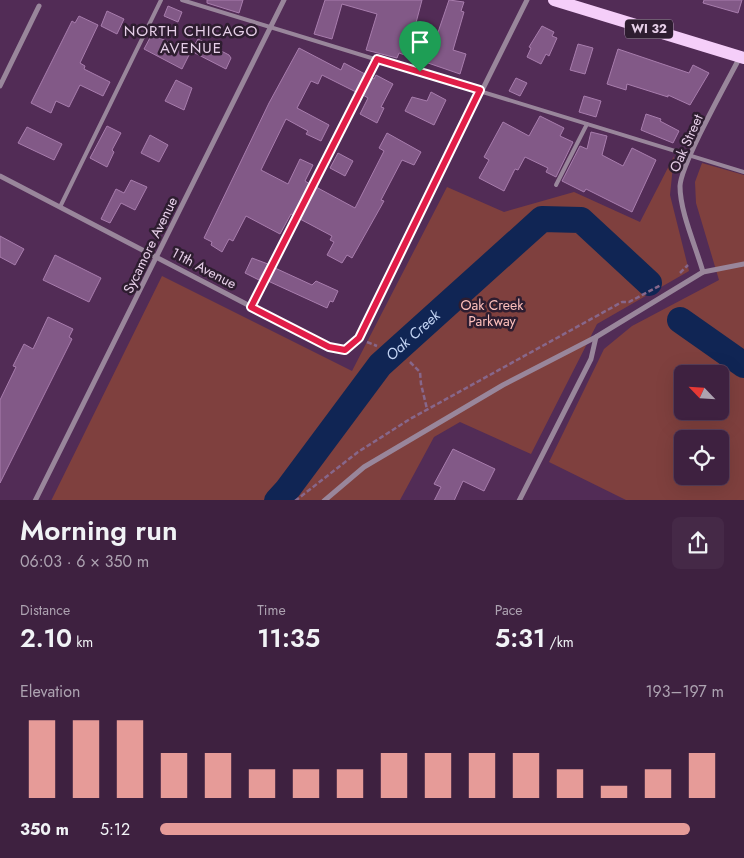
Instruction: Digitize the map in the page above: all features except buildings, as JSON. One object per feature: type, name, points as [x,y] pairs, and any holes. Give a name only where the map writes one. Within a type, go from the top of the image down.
[{"type":"main road","name":"WI 32","points":[[554,0],[742,58]]},
{"type":"street","name":"Sycamore Avenue","points":[[36,500],[284,0]]},
{"type":"street","points":[[480,90],[527,0]]},
{"type":"street","points":[[0,86],[39,6]]},
{"type":"street","name":"Oak Street","points":[[703,272],[684,210],[680,186],[690,156],[742,58]]},
{"type":"street","name":"11th Avenue","points":[[0,176],[329,347],[345,350],[359,338],[480,90]]},
{"type":"street","points":[[324,500],[364,467],[503,385],[596,337],[703,272],[744,264]]},
{"type":"street","points":[[520,500],[591,359],[596,337]]},
{"type":"lane","points":[[60,207],[161,0]]},
{"type":"lane","points":[[182,0],[744,172]]},
{"type":"lane","points":[[251,307],[377,59]]},
{"type":"lane","points":[[556,185],[587,124]]},
{"type":"path","points":[[678,275],[688,266]]},
{"type":"path","points":[[296,500],[358,452],[427,409],[622,302],[637,298],[661,284]]},
{"type":"path","points":[[410,362],[420,372],[427,409]]},
{"type":"green space","name":"Oak Creek Parkway","points":[[674,156],[670,195],[689,271],[597,324],[531,454],[460,422],[434,437],[400,500],[51,500],[162,276],[352,371],[447,187],[504,212],[574,192],[640,222]]},
{"type":"green space","points":[[702,163],[744,175],[744,500],[626,500],[549,462],[604,349],[632,326],[719,280],[696,203],[695,182]]},
{"type":"waterway","name":"Oak Creek","points":[[278,500],[380,365],[542,219],[581,220],[649,283]]},
{"type":"waterway","name":"Oak Creek","points":[[680,320],[744,365]]},
{"type":"district","name":"NORTH CHICAGO AVENUE","points":[[191,40]]},
{"type":"route","points":[[377,59],[420,72],[480,90],[359,338],[345,350],[329,347],[251,307],[377,59]]}]
